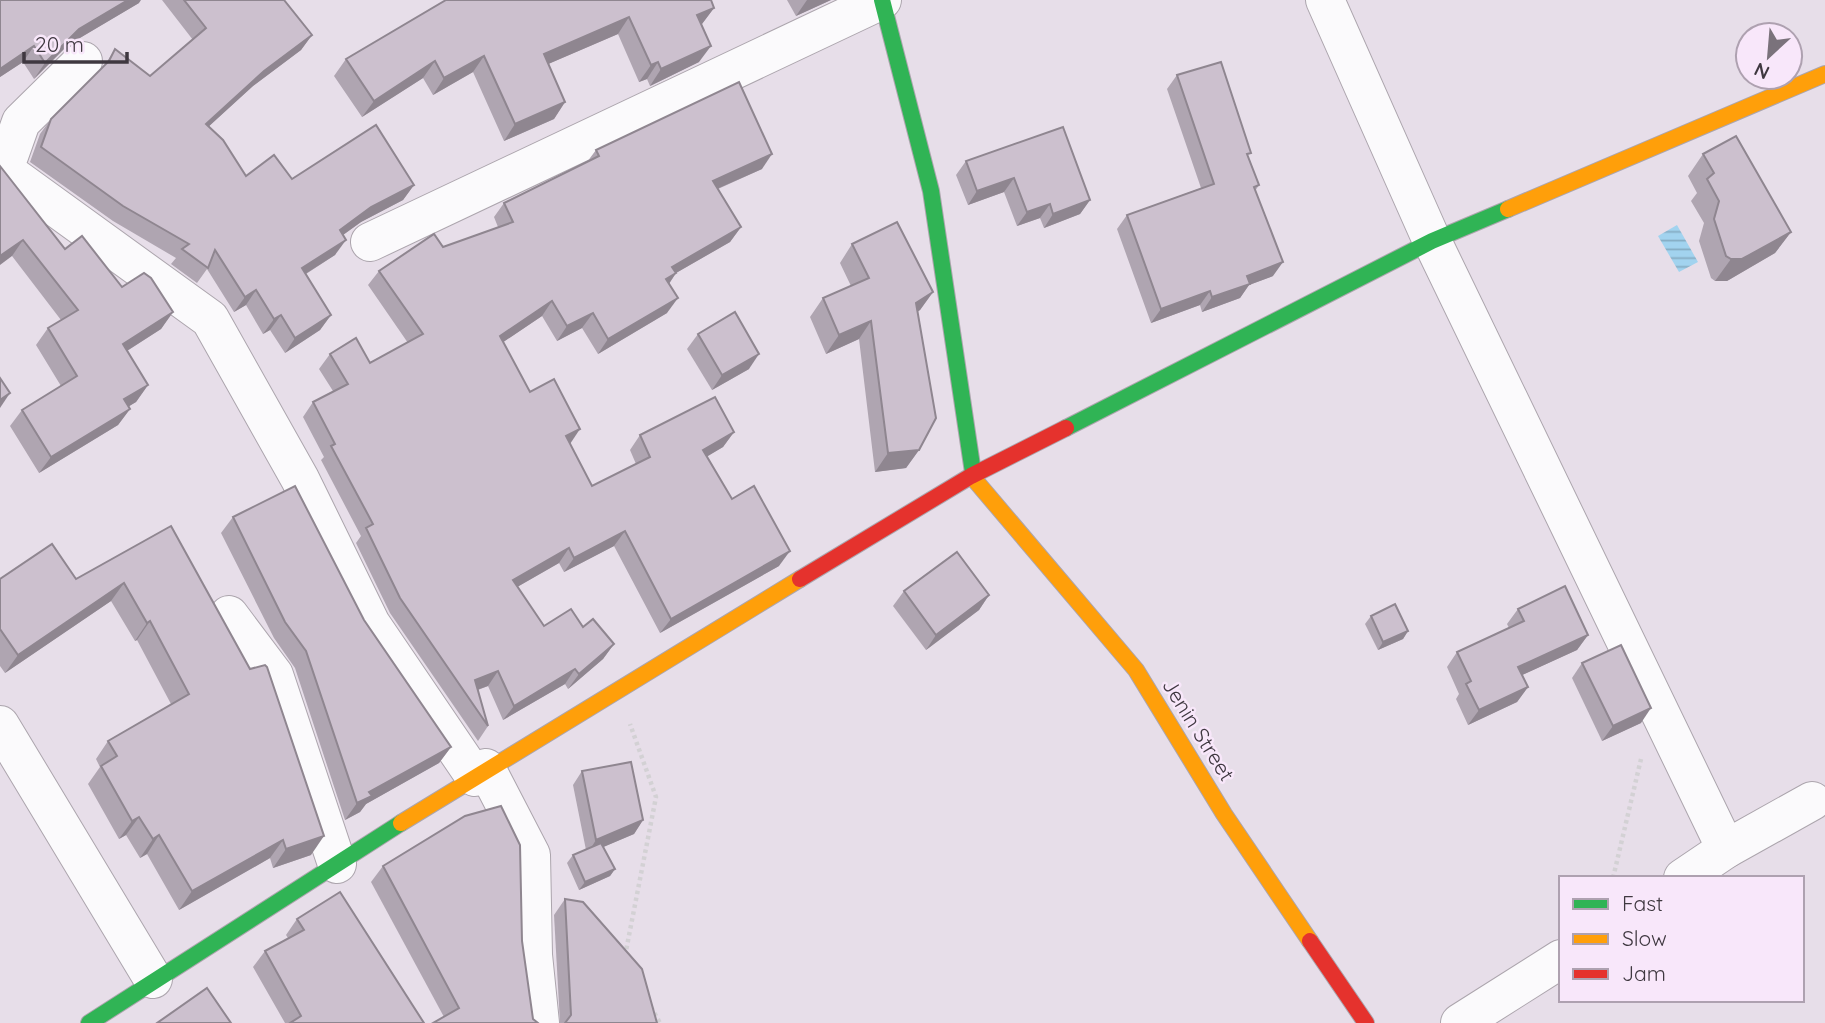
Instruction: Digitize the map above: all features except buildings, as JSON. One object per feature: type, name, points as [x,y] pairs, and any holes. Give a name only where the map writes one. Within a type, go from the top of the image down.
[{"type":"street","points":[[370,242],[882,0],[930,191],[971,476]]},
{"type":"street","points":[[1325,0],[1432,241],[1726,849]]},
{"type":"street","points":[[83,61],[21,122],[4,170],[210,319],[300,479],[371,624],[480,772],[531,855],[533,955],[540,1023]]},
{"type":"street","points":[[89,1023],[153,979],[480,772],[971,476],[1432,241],[1825,74]]},
{"type":"street","name":"Jenin Street","points":[[971,476],[1136,670],[1224,814],[1366,1023]]},
{"type":"street","points":[[229,615],[274,675],[337,864]]},
{"type":"street","points":[[0,725],[153,979]]},
{"type":"street","points":[[1686,876],[1726,849],[1812,801]]},
{"type":"street","points":[[1460,1023],[1559,960]]},
{"type":"path","points":[[618,690],[656,796],[624,957],[630,968]]},
{"type":"path","points":[[1613,876],[1654,700]]},
{"type":"path","points":[[648,1001],[660,1023]]},
{"type":"water","points":[[1677,225],[1698,262],[1679,272],[1658,236]]},
{"type":"traffic: fast","points":[[882,0],[931,191],[974,479]]},
{"type":"traffic: fast","points":[[1066,428],[1432,241],[1508,209]]},
{"type":"traffic: fast","points":[[89,1023],[401,823]]},
{"type":"traffic: slow","points":[[1508,209],[1825,74]]},
{"type":"traffic: slow","points":[[974,479],[1136,670],[1224,814],[1310,941]]},
{"type":"traffic: slow","points":[[401,823],[800,579]]},
{"type":"traffic: jam","points":[[800,579],[971,476],[1066,428]]},
{"type":"traffic: jam","points":[[1310,941],[1366,1023]]}]
